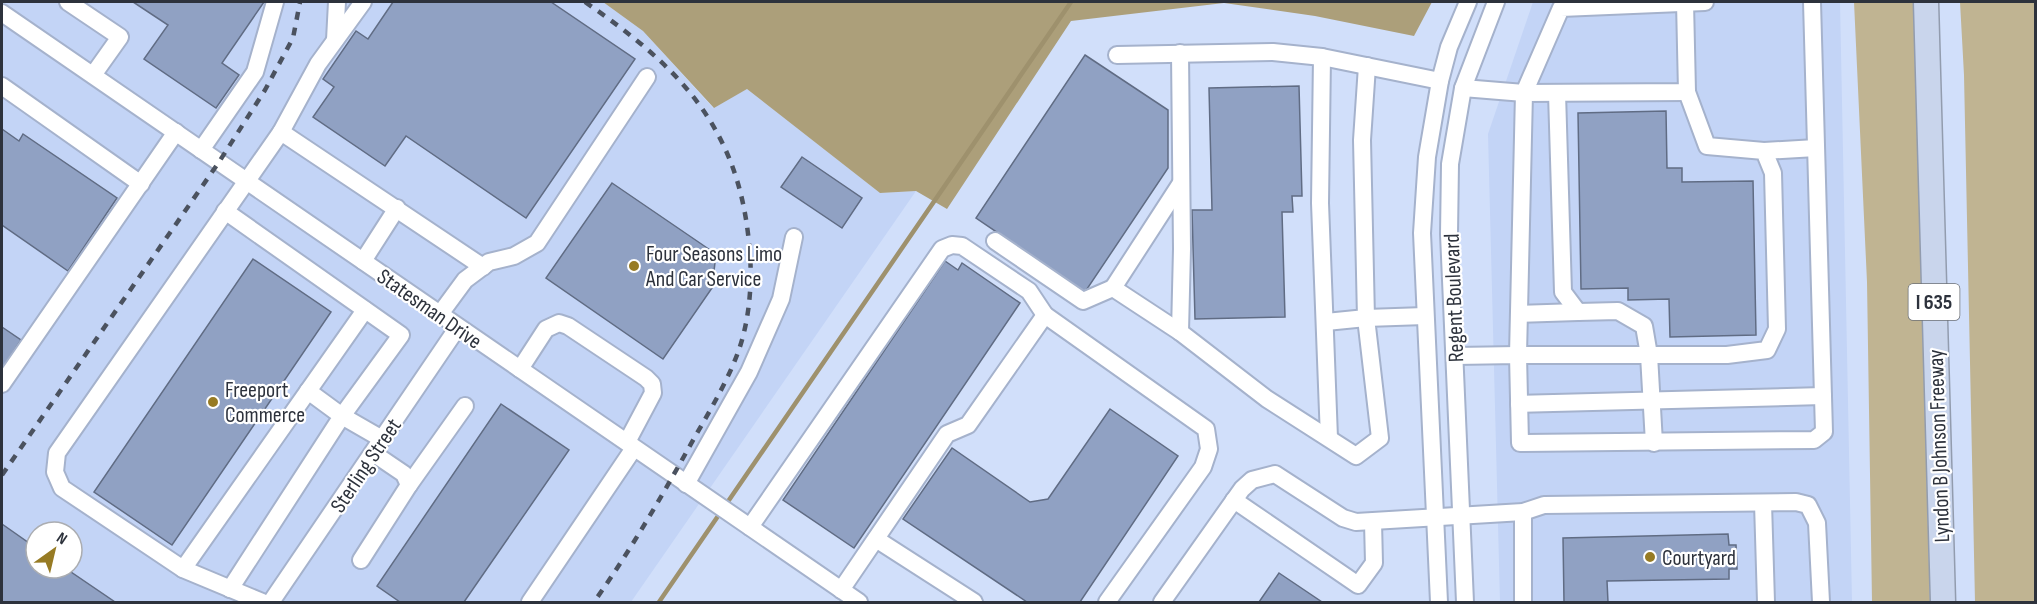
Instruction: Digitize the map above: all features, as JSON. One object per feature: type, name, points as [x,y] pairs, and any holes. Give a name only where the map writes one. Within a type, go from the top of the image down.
[{"type":"highway","name":"Lyndon B Johnson Freeway","points":[[1926,2],[1943,603]]},
{"type":"street","points":[[68,2],[120,37],[93,75]]},
{"type":"street","points":[[201,150],[255,72],[275,2]]},
{"type":"street","points":[[335,40],[337,2]]},
{"type":"street","points":[[262,603],[183,569],[62,488],[55,472],[57,453],[281,132],[318,64],[363,2]]},
{"type":"street","name":"Regent Boulevard","points":[[1439,603],[1437,517],[1422,233],[1427,157],[1440,81],[1449,47],[1468,2]]},
{"type":"street","name":"Regent Boulevard","points":[[1465,603],[1449,234],[1450,164],[1463,88],[1497,2]]},
{"type":"street","points":[[1685,2],[1687,92],[1707,146],[1764,151],[1816,148]]},
{"type":"street","points":[[1706,2],[1561,8],[1524,93],[1518,355],[1520,443],[1814,440],[1824,432],[1812,2]]},
{"type":"street","name":"Statesman Drive","points":[[2,13],[860,603]]},
{"type":"street","points":[[1118,55],[1273,52],[1322,57],[1440,81]]},
{"type":"street","points":[[1180,53],[1180,332]]},
{"type":"street","points":[[1322,57],[1320,203],[1329,438]]},
{"type":"street","points":[[1113,288],[1180,332],[1267,399],[1356,456],[1380,438],[1366,318],[1362,140],[1367,66]]},
{"type":"street","points":[[440,314],[465,280],[489,262],[514,256],[537,243],[647,77]]},
{"type":"street","points":[[2,86],[141,184]]},
{"type":"street","points":[[1463,88],[1524,93],[1687,92]]},
{"type":"street","points":[[1557,93],[1563,292],[1578,312]]},
{"type":"street","points":[[2,384],[176,132]]},
{"type":"street","points":[[281,132],[483,267]]},
{"type":"street","points":[[1455,356],[1727,355],[1767,350],[1777,329],[1773,173],[1764,151]]},
{"type":"street","points":[[995,241],[1083,301],[1113,288],[1181,183]]},
{"type":"street","points":[[363,261],[397,208]]},
{"type":"street","points":[[225,211],[401,335],[342,416],[230,589]]},
{"type":"street","points":[[690,486],[758,351],[781,299],[794,237]]},
{"type":"street","points":[[750,527],[942,249],[952,245],[962,246],[1029,291],[1045,315],[1206,429],[1209,449],[1203,467],[1107,603]]},
{"type":"street","points":[[183,569],[364,310]]},
{"type":"street","points":[[1519,314],[1618,311],[1644,326],[1649,355],[1654,443]]},
{"type":"street","points":[[841,590],[947,434],[968,425],[1045,315]]},
{"type":"street","points":[[1326,322],[1425,316]]},
{"type":"street","points":[[520,369],[546,329],[559,323],[568,326],[640,372],[652,384],[653,393],[630,445],[530,603]]},
{"type":"street","name":"Sterling Street","points":[[271,603],[458,327]]},
{"type":"street","points":[[308,391],[378,446],[404,474],[409,485]]},
{"type":"street","points":[[1519,404],[1822,396]]},
{"type":"street","points":[[361,560],[409,485],[465,406]]},
{"type":"street","points":[[1162,603],[1234,500],[1252,480],[1275,474],[1343,518],[1356,522],[1523,512],[1544,505],[1808,505],[1817,523],[1821,603]]},
{"type":"street","points":[[1234,500],[1358,585],[1374,563],[1373,522]]},
{"type":"street","points":[[1763,504],[1766,603]]},
{"type":"street","points":[[1523,512],[1523,603]]},
{"type":"street","points":[[876,539],[974,603]]},
{"type":"shaded area","points":[[2,2],[603,2],[643,31],[713,108],[747,89],[880,193],[916,191],[631,602],[2,602]]},
{"type":"shaded area","points":[[603,2],[1432,2],[1414,36],[1315,16],[1224,3],[1071,21],[947,209],[916,191],[880,193],[747,89],[714,108],[643,31]]},
{"type":"shaded area","points":[[1533,2],[1840,2],[1852,602],[1500,602],[1488,134]]},
{"type":"shaded area","points":[[1854,2],[1914,2],[1930,602],[1872,602],[1867,282]]},
{"type":"shaded area","points":[[1960,2],[2035,2],[2035,602],[1975,602],[1964,75]]},
{"type":"building","points":[[133,2],[264,2],[222,63],[239,75],[216,108],[144,59],[168,25]]},
{"type":"building","points":[[393,2],[551,2],[635,59],[526,218],[406,136],[385,166],[313,117],[334,87],[323,79],[356,31],[368,39]]},
{"type":"building","points":[[1085,55],[1168,110],[1168,168],[1085,292],[976,218]]},
{"type":"building","points":[[1299,86],[1302,196],[1292,196],[1293,212],[1282,212],[1285,317],[1195,319],[1192,210],[1212,210],[1209,88]]},
{"type":"building","points":[[1666,111],[1667,168],[1682,168],[1682,182],[1753,181],[1756,335],[1670,337],[1669,299],[1628,300],[1628,288],[1581,289],[1578,113]]},
{"type":"building","points":[[2,129],[19,141],[23,134],[117,198],[68,271],[2,225]]},
{"type":"building","points":[[802,157],[862,198],[842,228],[781,187]]},
{"type":"building","name":"Four Seasons Limo And Car Service","points":[[612,183],[716,254],[712,288],[663,359],[546,278]]},
{"type":"building","name":"Freeport Commerce","points":[[253,259],[331,312],[172,545],[94,492]]},
{"type":"building","points":[[945,261],[958,270],[962,263],[1020,303],[854,548],[783,500]]},
{"type":"building","points":[[2,327],[21,340],[2,369]]},
{"type":"building","points":[[501,404],[569,450],[464,602],[400,602],[377,586]]},
{"type":"building","points":[[1110,409],[1178,456],[1080,602],[1027,602],[903,519],[952,448],[1030,502],[1048,499]]},
{"type":"building","points":[[2,524],[24,540],[24,580],[83,580],[115,602],[2,602]]},
{"type":"building","name":"Courtyard","points":[[1728,534],[1729,545],[1736,545],[1737,569],[1729,569],[1729,579],[1607,581],[1608,602],[1564,602],[1563,538]]},
{"type":"building","points":[[1279,573],[1322,602],[1259,602]]},
{"type":"waterway","points":[[659,602],[1071,2]]},
{"type":"railway","points":[[2,475],[219,162],[265,90],[293,38],[300,2]]},
{"type":"railway","points":[[585,2],[648,50],[675,76],[698,103],[717,132],[732,165],[743,202],[751,271],[745,328],[726,380],[654,509],[594,602]]},
{"type":"place","name":"Four Seasons Limo And Car Service","points":[[634,266]]},
{"type":"place","name":"Freeport Commerce","points":[[213,402]]},
{"type":"place","name":"Courtyard","points":[[1650,557]]}]
